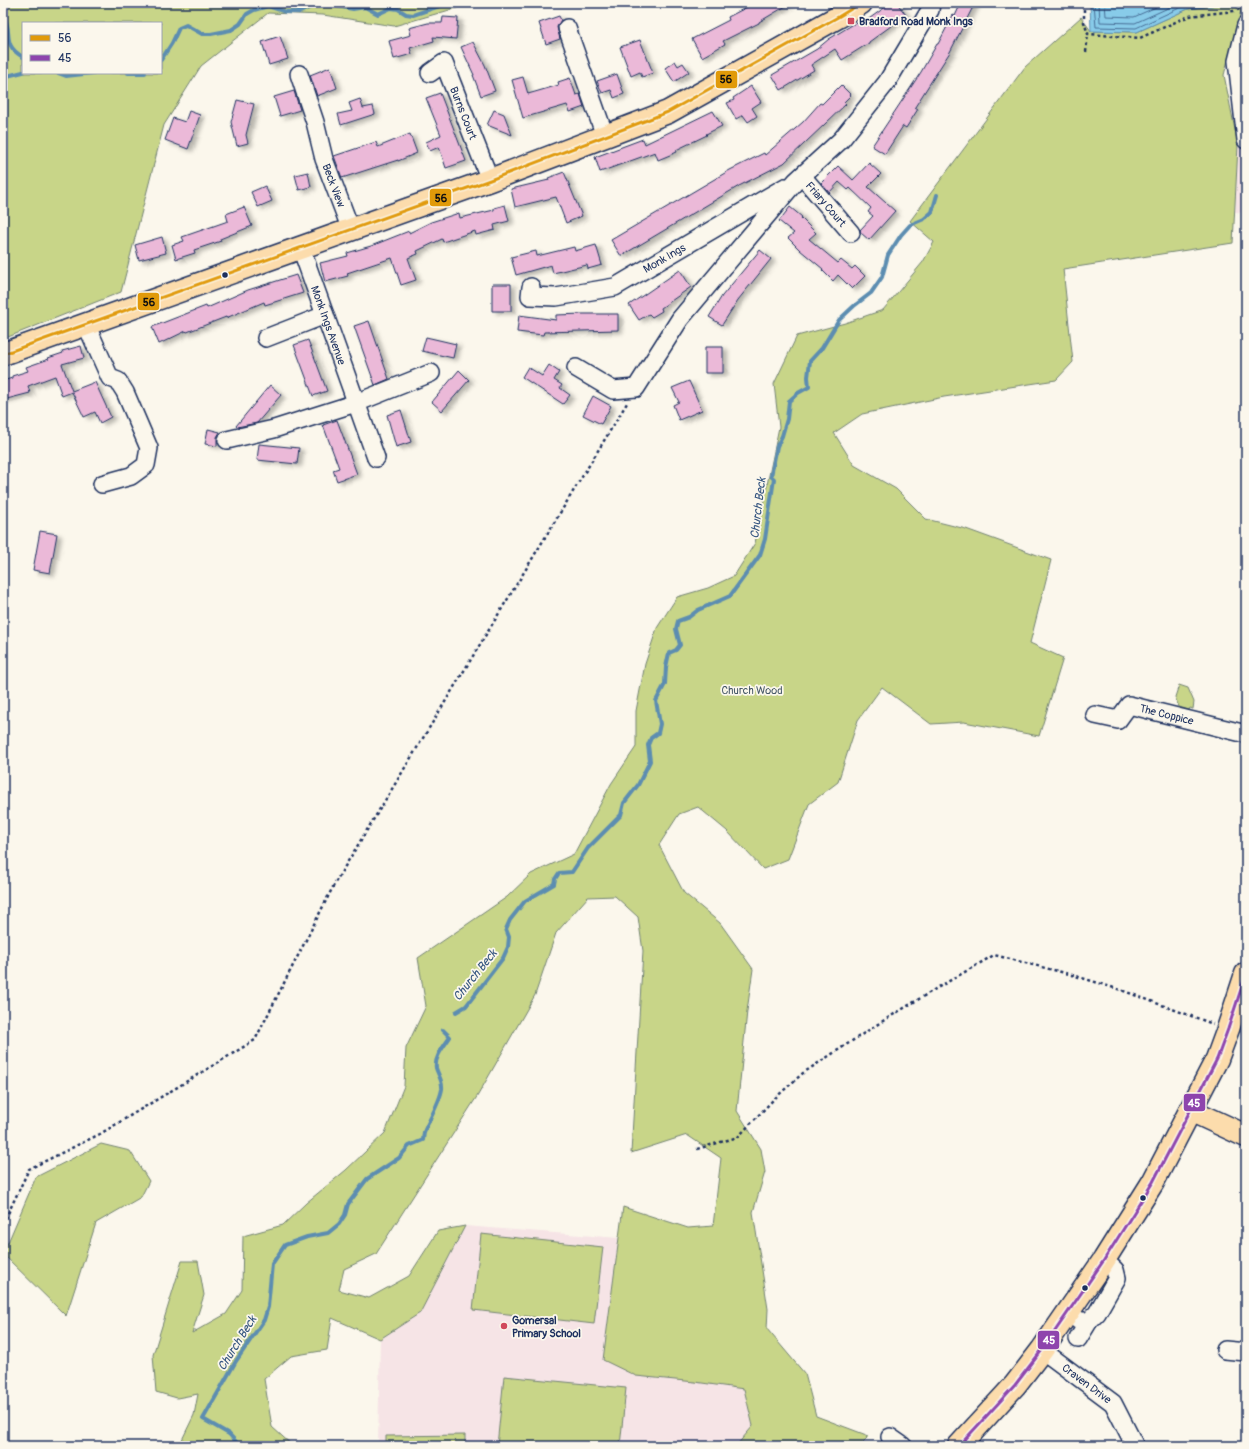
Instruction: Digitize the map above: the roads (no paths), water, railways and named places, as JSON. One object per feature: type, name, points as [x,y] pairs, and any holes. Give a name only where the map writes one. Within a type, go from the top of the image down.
[{"type":"main road","points":[[3,354],[490,180],[668,112],[825,25],[861,3]]},
{"type":"main road","points":[[959,1446],[1015,1385],[1042,1350],[1104,1260],[1153,1182],[1217,1058],[1246,974]]},
{"type":"main road","points":[[1190,1110],[1246,1136]]},
{"type":"street","name":"Monk Ings","points":[[576,368],[613,390],[636,388],[680,319],[799,178],[841,140],[887,82],[930,10],[931,3]]},
{"type":"street","points":[[1246,26],[1237,61],[1246,140]]},
{"type":"street","points":[[567,28],[605,136]]},
{"type":"street","name":"Burns Court","points":[[430,73],[444,63],[490,180]]},
{"type":"street","name":"Beck View","points":[[299,74],[316,122],[328,173],[351,230]]},
{"type":"street","name":"Monk Ings","points":[[530,297],[556,297],[615,287],[799,178]]},
{"type":"street","name":"Friary Court","points":[[799,178],[851,233]]},
{"type":"street","name":"Monk Ings Avenue","points":[[301,248],[376,458]]},
{"type":"street","points":[[266,338],[325,315]]},
{"type":"street","points":[[86,324],[110,378],[118,381],[125,392],[150,448],[146,465],[131,476],[102,484]]},
{"type":"street","points":[[227,440],[274,429],[356,402],[431,373]]},
{"type":"street","name":"The Coppice","points":[[1095,715],[1118,720],[1129,705],[1246,734]]},
{"type":"street","points":[[1078,1339],[1117,1278],[1115,1270],[1104,1260]]},
{"type":"street","points":[[1069,1311],[1079,1321],[1089,1322]]},
{"type":"street","name":"Craven Drive","points":[[1042,1350],[1113,1402],[1134,1446]]},
{"type":"street","points":[[1224,1350],[1246,1352]]},
{"type":"water","points":[[1090,3],[1232,3],[1188,9],[1137,32],[1091,31]]},
{"type":"waterway","points":[[162,58],[179,28],[186,25],[202,34],[211,34],[231,30],[240,24],[247,14],[254,10],[268,6],[286,12],[300,12],[311,7],[326,4],[353,9],[365,7],[378,14],[391,8],[413,15],[448,3]]},
{"type":"waterway","points":[[661,3],[669,6],[679,3]]},
{"type":"waterway","points":[[3,15],[8,27],[9,42],[16,52],[22,56]]},
{"type":"waterway","points":[[3,77],[22,72]]},
{"type":"waterway","points":[[61,74],[66,76],[84,74]]},
{"type":"waterway","name":"Church Beck","points":[[456,1012],[466,1006],[503,958],[508,947],[509,937],[506,929],[510,920],[525,901],[554,884],[559,873],[572,872],[588,848],[621,815],[624,803],[638,785],[650,761],[648,745],[651,738],[658,733],[660,724],[656,701],[665,684],[669,653],[676,650],[680,645],[676,629],[678,621],[689,617],[698,610],[730,596],[760,555],[765,539],[774,479],[771,476],[777,446],[782,436],[787,419],[789,401],[798,393],[809,387],[808,377],[810,361],[822,348],[839,320],[871,293],[882,277],[888,255],[901,235],[910,225],[924,219],[932,212],[937,195]]},
{"type":"waterway","name":"Church Beck","points":[[240,1446],[229,1434],[203,1419],[236,1361],[264,1320],[268,1307],[272,1264],[285,1245],[307,1237],[328,1233],[339,1224],[345,1215],[348,1204],[367,1179],[399,1158],[409,1146],[423,1140],[424,1132],[437,1105],[442,1089],[442,1083],[436,1068],[436,1064],[440,1051],[450,1037],[443,1030]]},
{"type":"place","name":"Bradford Road Monk Ings","points":[[851,21]]},
{"type":"place","name":"Gomersal Primary School","points":[[504,1326]]},
{"type":"park label","name":"Church Wood","points":[[752,690]]}]
